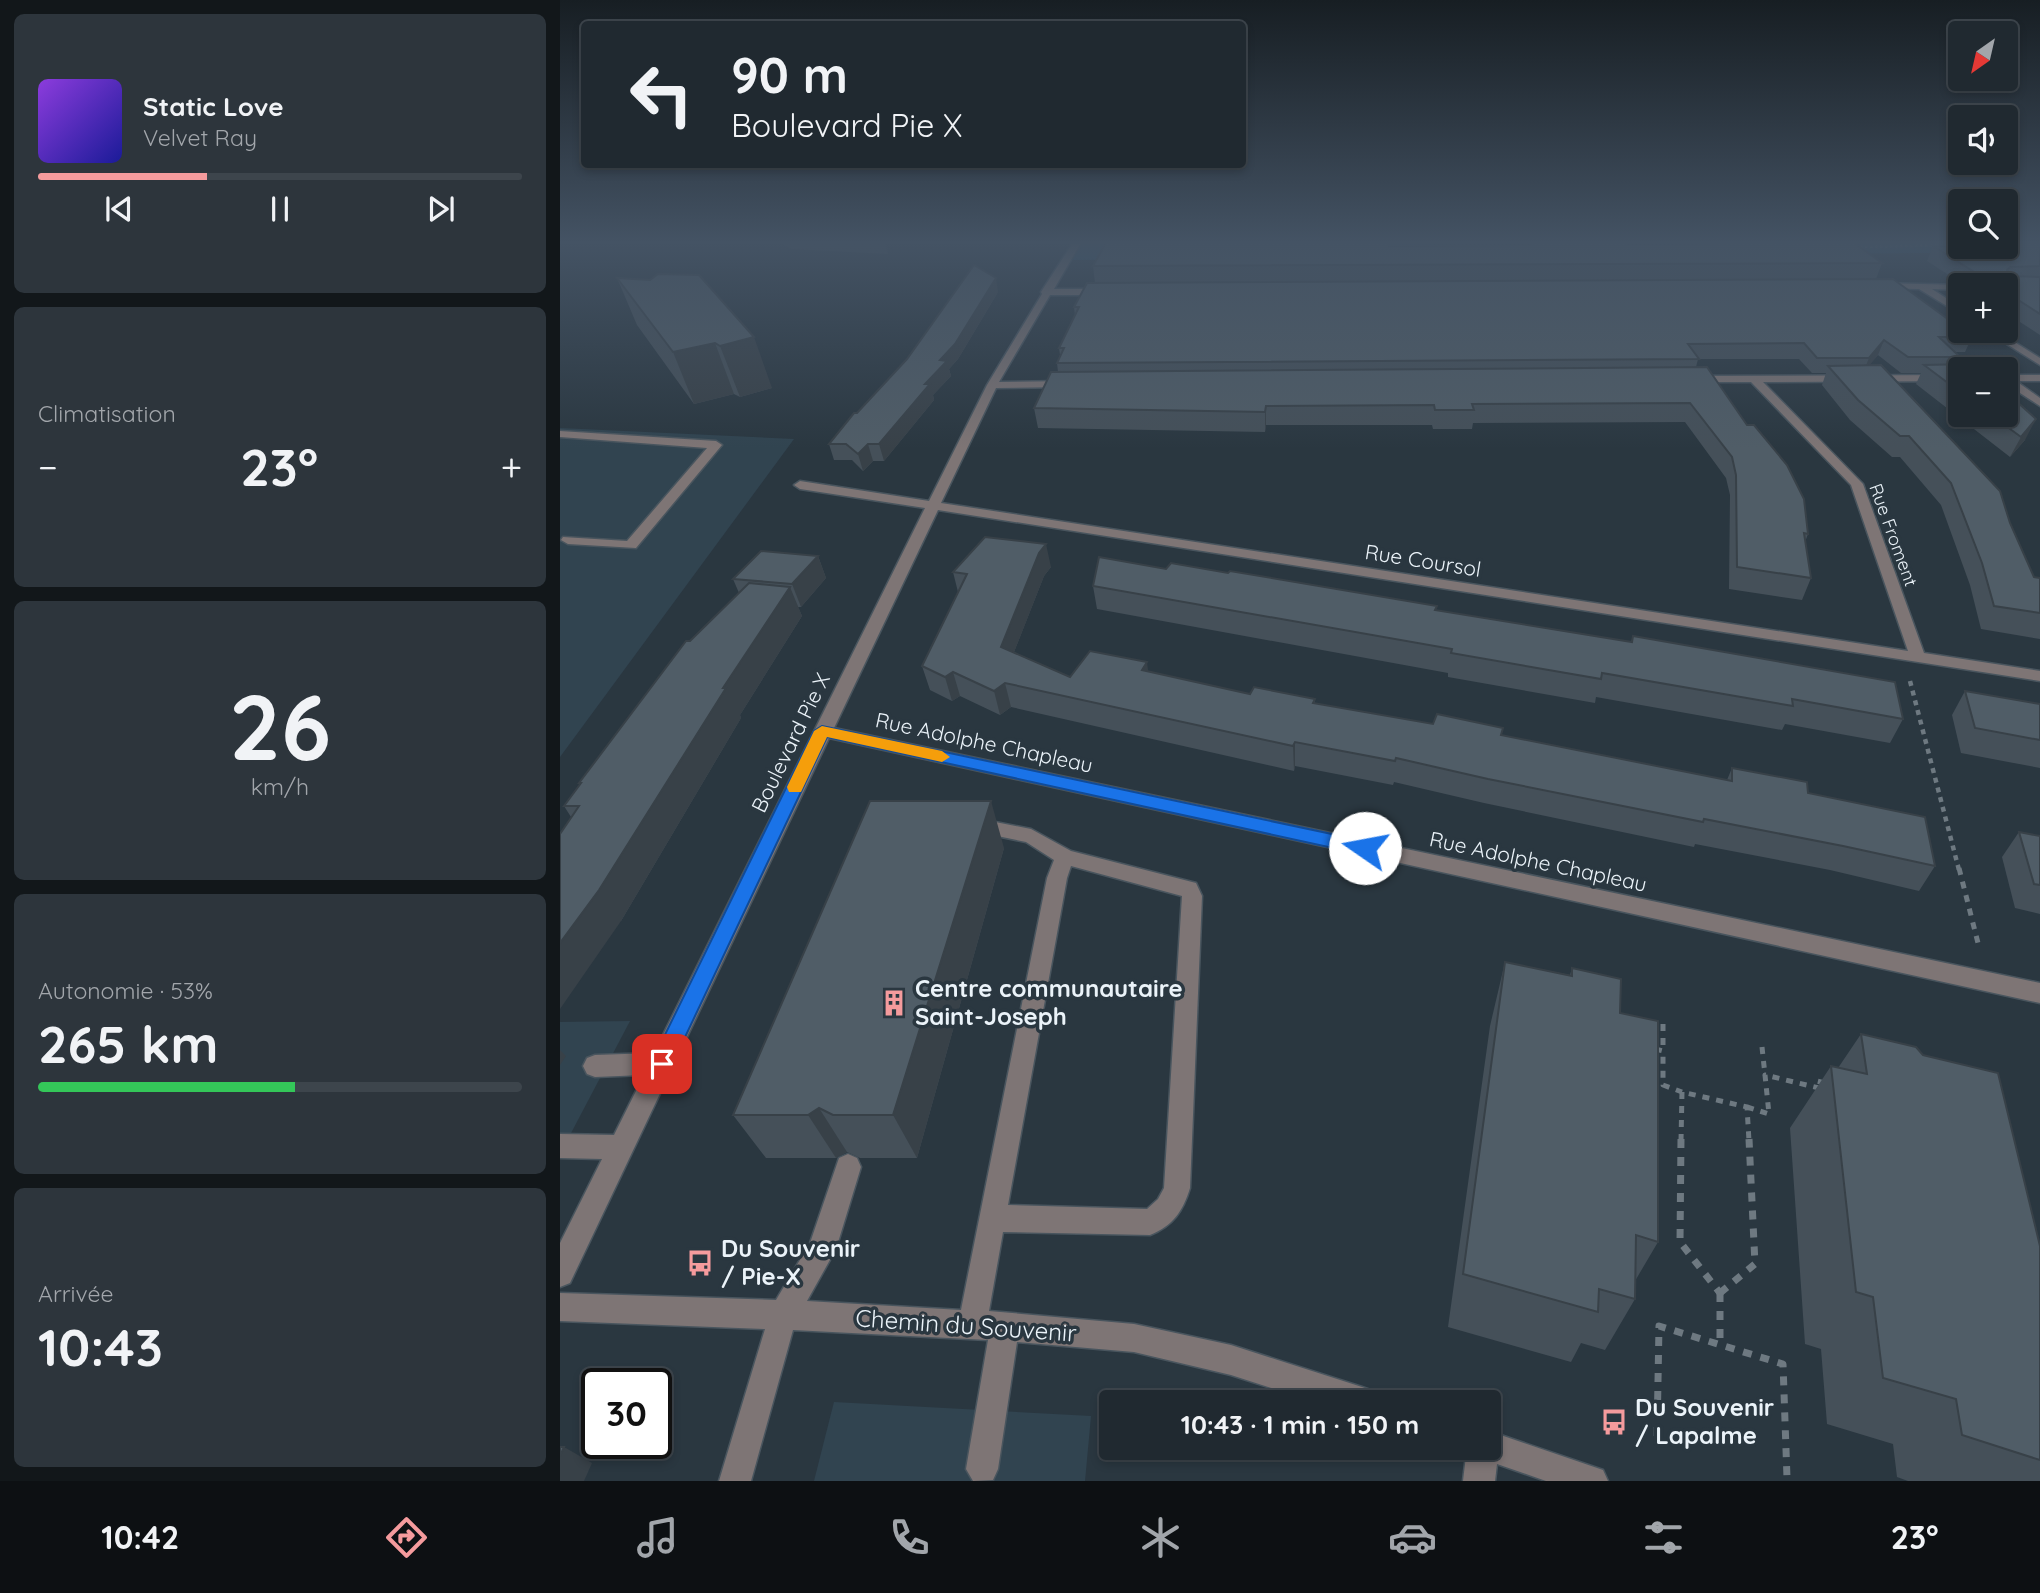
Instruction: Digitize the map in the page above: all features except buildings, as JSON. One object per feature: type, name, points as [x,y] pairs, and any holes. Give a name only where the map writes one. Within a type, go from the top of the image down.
[{"type":"street","name":"Boulevard Pie X","points":[[560,1273],[932,506],[992,385],[1035,310]]},
{"type":"street","points":[[2010,343],[2040,362]]},
{"type":"street","points":[[1687,379],[1948,378]]},
{"type":"street","points":[[2018,379],[2040,378]]},
{"type":"street","name":"Rue Froment","points":[[1754,379],[1857,484],[1918,658]]},
{"type":"street","points":[[992,385],[1080,384]]},
{"type":"street","points":[[2018,387],[2040,403]]},
{"type":"street","points":[[560,434],[716,445],[631,545],[563,541]]},
{"type":"street","name":"Rue Coursol","points":[[800,485],[2040,676]]},
{"type":"street","name":"Rue Adolphe Chapleau","points":[[822,731],[2040,993]]},
{"type":"street","points":[[951,822],[1006,829],[1031,836],[1065,857],[1189,889],[1192,896],[1177,1188],[1173,1202],[1163,1214],[1150,1222],[992,1219]]},
{"type":"street","points":[[972,1325],[1057,877],[1065,857]]},
{"type":"street","points":[[595,1066],[662,1064]]},
{"type":"street","points":[[560,1146],[621,1147]]},
{"type":"street","points":[[735,1481],[783,1316],[822,1249],[848,1167]]},
{"type":"street","name":"Chemin du Souvenir","points":[[560,1307],[1005,1326],[1149,1341],[1231,1360],[1325,1390]]},
{"type":"street","points":[[982,1469],[1005,1326]]},
{"type":"street","points":[[1501,1450],[1592,1481]]},
{"type":"street","points":[[1479,1481],[1481,1460]]},
{"type":"path","points":[[1908,673],[1979,947]]},
{"type":"path","points":[[1663,1024],[1663,1085],[1769,1114],[1762,1048]]},
{"type":"path","points":[[1651,1048],[1663,1051]]},
{"type":"path","points":[[1765,1075],[1819,1088],[1817,1081],[1830,1084]]},
{"type":"path","points":[[1682,1092],[1680,1242],[1720,1293],[1720,1345]]},
{"type":"path","points":[[1720,1293],[1755,1264],[1747,1107]]},
{"type":"path","points":[[1657,1436],[1658,1326],[1783,1364],[1787,1478]]},
{"type":"shaded area","points":[[560,428],[794,439],[560,757]]},
{"type":"shaded area","points":[[630,1021],[560,1154],[560,1022]]},
{"type":"shaded area","points":[[834,1402],[1091,1416],[1085,1481],[814,1481]]},
{"type":"slow traffic","points":[[795,787],[822,731],[942,757]]},
{"type":"place","name":"Centre communautaire Saint-Joseph","points":[[894,1003]]},
{"type":"place","name":"Du Souvenir / Pie-X","points":[[700,1263]]},
{"type":"place","name":"Du Souvenir / Lapalme","points":[[1614,1422]]},
{"type":"route","points":[[662,1064],[822,731],[1365,848]]}]
